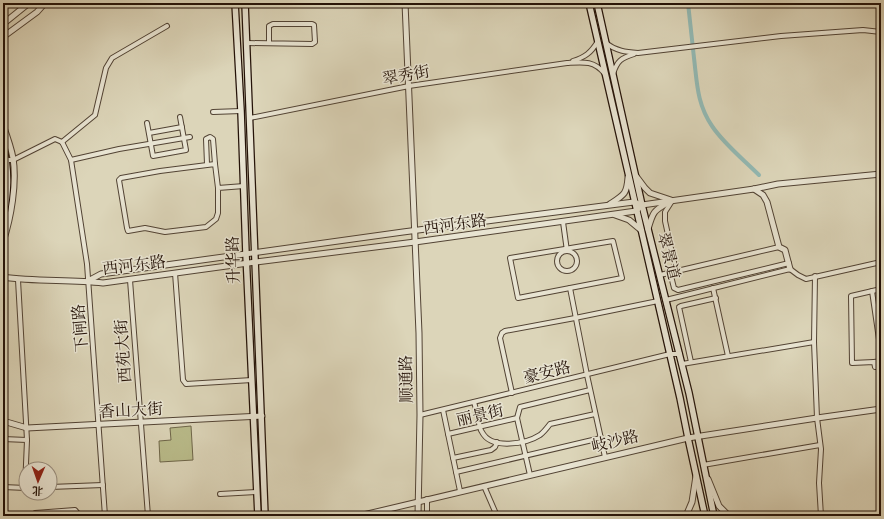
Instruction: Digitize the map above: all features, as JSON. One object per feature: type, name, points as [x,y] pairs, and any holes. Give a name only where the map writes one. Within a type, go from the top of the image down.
[{"type":"main road","name":"升华路","points":[[235,3],[258,516]]},
{"type":"main road","name":"升华路","points":[[245,3],[261,380],[265,516]]},
{"type":"main road","name":"翠景道","points":[[589,3],[680,398],[705,516]]},
{"type":"main road","name":"翠景道","points":[[597,3],[642,205],[689,393],[714,516]]},
{"type":"main road","points":[[3,146],[7,160],[8,179],[7,200],[3,220]]},
{"type":"street","points":[[3,24],[29,3]]},
{"type":"street","points":[[3,37],[37,12],[44,3]]},
{"type":"street","name":"顺通路","points":[[405,3],[418,333],[420,415],[418,516]]},
{"type":"street","points":[[247,43],[312,44],[315,42],[314,25],[275,23],[269,26],[269,43]]},
{"type":"street","points":[[7,160],[13,160],[56,139],[62,142],[95,115],[106,68],[112,58],[167,26]]},
{"type":"street","points":[[606,43],[617,50],[638,53],[781,36],[864,30],[881,32]]},
{"type":"street","points":[[566,63],[590,52],[598,41]]},
{"type":"street","points":[[613,74],[616,64],[622,59],[638,53]]},
{"type":"street","points":[[566,63],[589,63],[597,66],[605,75]]},
{"type":"street","name":"翠秀街","points":[[250,118],[409,86],[566,63]]},
{"type":"street","points":[[213,112],[241,111]]},
{"type":"street","points":[[147,123],[153,156],[186,150],[180,117]]},
{"type":"street","points":[[3,125],[9,141],[13,160],[14,178],[13,201],[3,242]]},
{"type":"street","points":[[149,133],[182,127]]},
{"type":"street","points":[[71,160],[119,149],[190,137]]},
{"type":"street","points":[[207,164],[206,139],[210,137],[213,139],[218,188],[218,213],[216,219],[206,227],[165,232],[145,228],[128,231],[126,228],[119,180],[121,178],[215,164]]},
{"type":"street","name":"下闸路","points":[[62,142],[71,160],[87,264],[105,516]]},
{"type":"street","name":"西河东路","points":[[88,281],[101,274],[414,231],[634,202],[642,205],[754,189],[778,184],[881,174]]},
{"type":"street","points":[[608,205],[622,196],[627,189],[628,176]]},
{"type":"street","points":[[636,176],[650,193],[672,201]]},
{"type":"street","points":[[218,188],[244,186]]},
{"type":"street","points":[[754,189],[763,195],[767,202],[779,246],[785,250],[789,266],[798,275],[806,279],[881,262]]},
{"type":"street","points":[[648,229],[652,215],[657,209],[672,201]]},
{"type":"street","points":[[672,201],[665,212],[665,221],[676,271]]},
{"type":"street","points":[[636,211],[642,205]]},
{"type":"street","name":"西河东路","points":[[88,281],[103,283],[130,280],[636,211]]},
{"type":"street","points":[[612,214],[629,220],[641,230]]},
{"type":"street","points":[[563,222],[566,250]]},
{"type":"street","points":[[613,240],[622,278],[570,288],[518,298],[510,258],[566,250],[613,240]]},
{"type":"street","points":[[660,275],[779,246]]},
{"type":"street","points":[[566,250],[575,255],[576,261],[574,267],[568,270],[564,270],[559,267],[557,261],[558,255],[566,250]]},
{"type":"street","points":[[670,272],[674,288],[678,290],[789,266]]},
{"type":"street","points":[[666,300],[789,266]]},
{"type":"street","points":[[175,273],[183,380],[186,384],[261,380]]},
{"type":"street","points":[[815,276],[814,342],[817,418],[820,445],[819,483],[821,516]]},
{"type":"street","points":[[3,277],[18,280],[88,281]]},
{"type":"street","points":[[18,280],[27,428],[27,461]]},
{"type":"street","name":"西苑大街","points":[[130,280],[148,516]]},
{"type":"street","points":[[570,288],[605,457]]},
{"type":"street","points":[[713,288],[728,356]]},
{"type":"street","points":[[881,289],[851,296],[852,363],[881,362]]},
{"type":"street","points":[[872,292],[881,353]]},
{"type":"street","points":[[691,362],[679,307],[716,298]]},
{"type":"street","points":[[512,393],[500,338],[502,333],[505,331],[658,301]]},
{"type":"street","points":[[682,364],[814,342]]},
{"type":"street","name":"豪安路","points":[[420,415],[670,354],[680,354]]},
{"type":"street","points":[[874,362],[875,367],[881,366]]},
{"type":"street","name":"丽景街","points":[[530,475],[517,418],[520,407],[590,390]]},
{"type":"street","points":[[474,402],[482,432],[489,440],[506,444],[522,442],[538,436],[546,430],[550,424],[595,414]]},
{"type":"street","name":"岐沙路","points":[[359,516],[688,438],[881,409]]},
{"type":"street","name":"丽景街","points":[[443,410],[460,491]]},
{"type":"street","name":"香山大街","points":[[3,421],[27,428],[262,416]]},
{"type":"street","name":"丽景街","points":[[448,434],[517,418]]},
{"type":"street","points":[[456,472],[601,438]]},
{"type":"street","points":[[3,439],[27,440]]},
{"type":"street","points":[[453,458],[491,450],[495,447],[497,442]]},
{"type":"street","points":[[703,464],[820,445]]},
{"type":"street","points":[[705,473],[719,506],[729,516]]},
{"type":"street","points":[[686,516],[692,502],[696,475]]},
{"type":"street","points":[[58,487],[103,485]]},
{"type":"street","points":[[484,486],[497,516]]},
{"type":"street","points":[[3,487],[18,488]]},
{"type":"street","points":[[220,494],[257,492]]},
{"type":"street","points":[[427,499],[427,516]]},
{"type":"street","points":[[33,516],[35,513],[75,510],[80,516]]},
{"type":"green space","points":[[191,426],[193,460],[160,462],[159,441],[171,440],[170,428]]},
{"type":"waterway","points":[[688,3],[697,85],[703,110],[712,126],[722,139],[759,175]]}]
